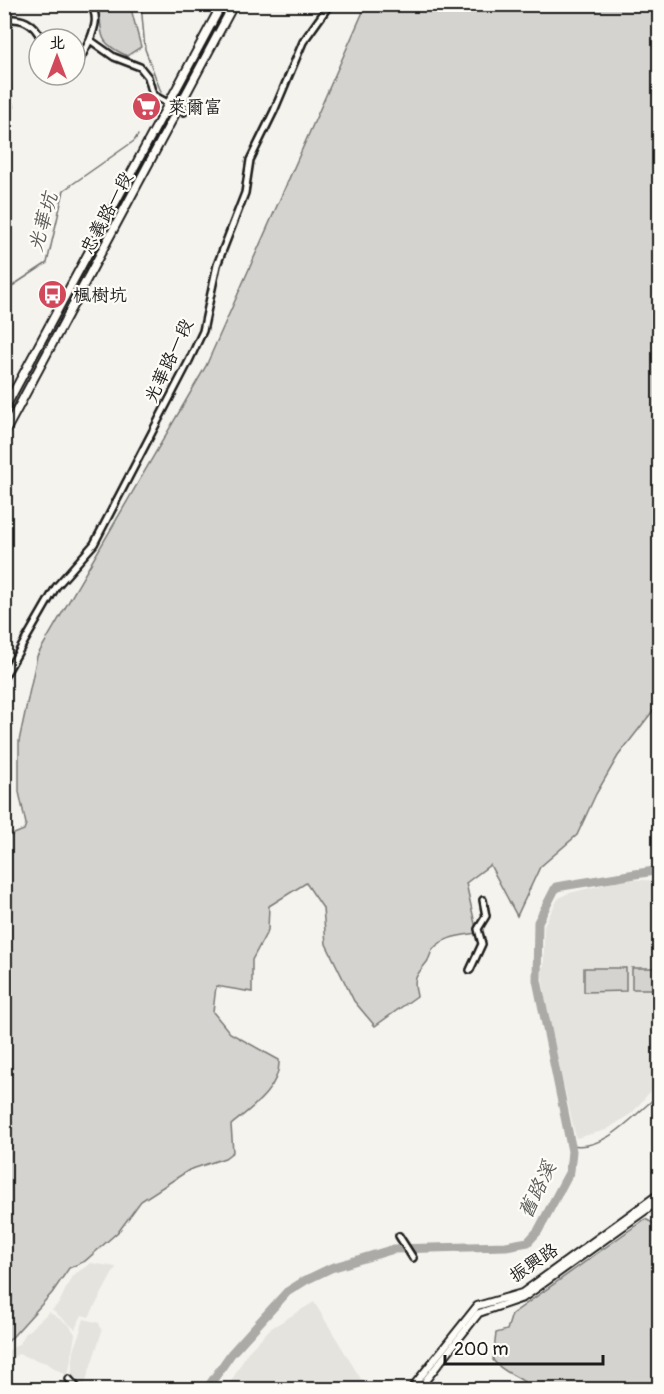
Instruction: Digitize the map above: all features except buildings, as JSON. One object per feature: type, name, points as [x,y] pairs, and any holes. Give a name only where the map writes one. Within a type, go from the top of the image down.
[{"type":"main road","name":"忠義路一段","points":[[4,410],[77,268],[222,4]]},
{"type":"main road","name":"忠義路一段","points":[[4,434],[182,111],[234,4]]},
{"type":"main road","points":[[77,268],[93,276]]},
{"type":"street","points":[[87,46],[96,25],[90,4]]},
{"type":"street","name":"光華路一段","points":[[4,677],[56,587],[94,544],[188,363],[203,331],[217,265],[245,193],[250,160],[274,111],[303,42],[330,4]]},
{"type":"street","points":[[4,19],[23,19],[33,27]]},
{"type":"street","points":[[90,40],[114,57],[140,67],[145,72],[153,95],[182,111]]},
{"type":"street","points":[[4,56],[9,113],[4,136]]},
{"type":"street","points":[[470,970],[480,954],[482,944],[478,928],[486,916],[483,900]]},
{"type":"street","name":"振興路","points":[[410,1389],[477,1306],[522,1293],[660,1193]]},
{"type":"street","name":"振興路","points":[[418,1389],[479,1313],[523,1298],[660,1200]]},
{"type":"street","points":[[399,1236],[413,1258]]},
{"type":"street","points":[[69,1379],[75,1388]]},
{"type":"shaded area","points":[[97,5],[130,5],[141,47],[127,56],[109,45],[102,35]]},
{"type":"shaded area","points":[[366,5],[659,5],[659,703],[618,756],[596,794],[577,835],[540,867],[517,916],[490,865],[466,883],[477,933],[453,937],[433,949],[416,977],[417,996],[375,1026],[354,1001],[326,944],[323,908],[306,883],[269,906],[268,930],[252,960],[252,992],[216,986],[213,1012],[230,1033],[279,1060],[275,1080],[270,1089],[231,1125],[233,1152],[225,1158],[189,1170],[141,1201],[119,1231],[85,1261],[69,1268],[52,1293],[5,1345],[4,838],[24,830],[26,824],[19,792],[19,741],[37,656],[206,366]]},
{"type":"shaded area","points":[[625,879],[659,881],[659,1085],[653,1088],[632,1113],[606,1130],[576,1138],[548,1017],[541,967],[544,966],[544,925],[558,899],[566,894]]},
{"type":"shaded area","points":[[584,968],[626,968],[626,991],[584,992]]},
{"type":"shaded area","points":[[632,968],[659,968],[659,989],[632,989]]},
{"type":"shaded area","points":[[645,1219],[659,1226],[659,1389],[532,1389],[497,1365],[493,1360],[496,1333],[507,1330],[512,1314]]},
{"type":"shaded area","points":[[91,1263],[116,1267],[89,1317],[82,1315],[75,1329],[52,1310],[59,1303],[72,1276]]},
{"type":"shaded area","points":[[314,1302],[367,1389],[227,1389],[247,1353],[270,1329]]},
{"type":"shaded area","points":[[49,1312],[69,1325],[75,1334],[68,1376],[46,1363],[18,1354],[11,1359],[5,1353],[20,1343],[26,1333]]},
{"type":"shaded area","points":[[84,1319],[99,1323],[102,1331],[84,1387],[75,1383],[71,1377],[74,1351]]},
{"type":"waterway","name":"光華坑","points":[[141,4],[145,49],[161,92]]},
{"type":"waterway","name":"光華坑","points":[[4,296],[15,284],[47,263],[64,190],[134,141],[138,135]]},
{"type":"waterway","name":"舊路溪","points":[[206,1390],[231,1354],[287,1292],[331,1268],[394,1249],[506,1246],[528,1242],[538,1231],[570,1171],[572,1151],[537,980],[538,922],[556,887],[660,870]]},
{"type":"waterway","points":[[571,1145],[584,1146],[608,1137],[660,1094]]},
{"type":"place","name":"萊爾富","points":[[147,107]]},
{"type":"place","name":"楓樹坑","points":[[52,295]]}]
